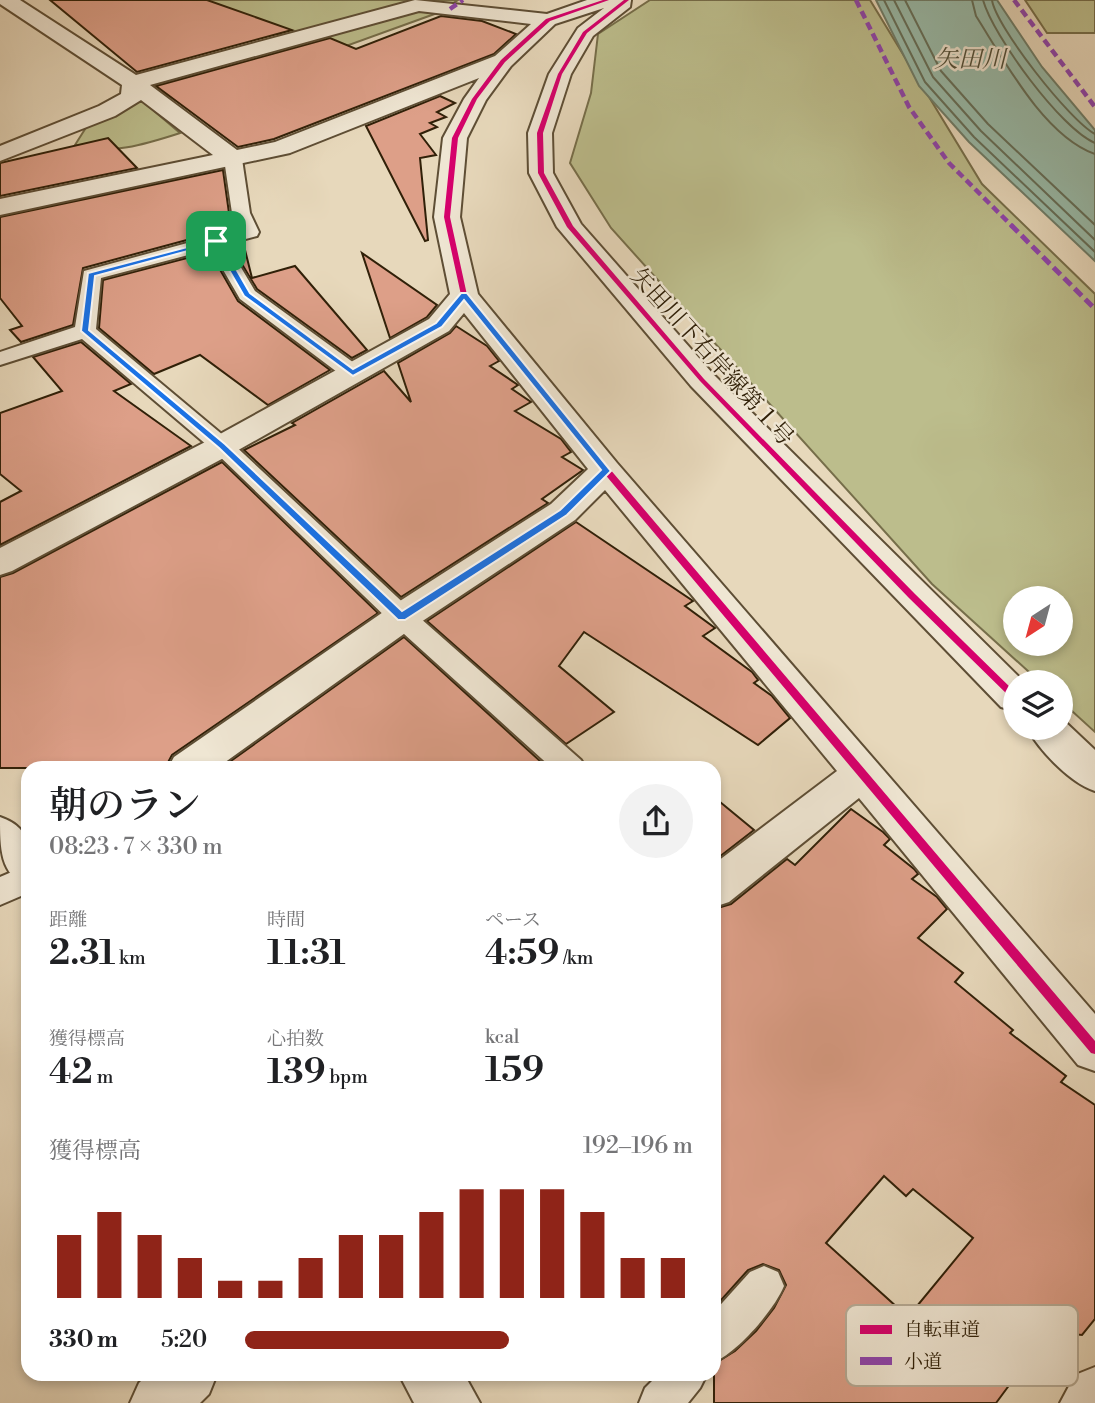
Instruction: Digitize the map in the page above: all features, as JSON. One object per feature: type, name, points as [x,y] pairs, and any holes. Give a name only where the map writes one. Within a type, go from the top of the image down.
[{"type":"street","points":[[607,0],[548,20],[503,61],[475,99],[455,138],[447,218],[464,295],[607,471],[1095,1049]]},
{"type":"street","name":"矢田川下右岸線第１号","points":[[626,0],[585,32],[560,74],[540,133],[541,173],[570,227],[702,380],[912,596],[1003,685]]},
{"type":"street","points":[[4,1],[133,83],[233,159]]},
{"type":"street","points":[[133,83],[419,5],[548,20]]},
{"type":"street","points":[[0,207],[282,148],[503,61]]},
{"type":"street","points":[[0,154],[107,111],[132,97],[133,83]]},
{"type":"street","points":[[0,563],[222,446],[439,325],[464,295]]},
{"type":"street","points":[[198,761],[402,617],[564,512],[607,471]]},
{"type":"street","points":[[1059,740],[1095,775]]},
{"type":"street","points":[[721,883],[815,808],[863,774]]},
{"type":"street","points":[[0,835],[21,860]]},
{"type":"street","points":[[159,1403],[183,1381]]},
{"type":"street","points":[[433,1381],[451,1403]]},
{"type":"street","points":[[1089,1403],[1095,1395]]},
{"type":"lane","points":[[85,331],[91,275],[250,232],[241,213],[233,159]]},
{"type":"lane","points":[[216,241],[247,295],[353,373]]},
{"type":"lane","points":[[0,359],[85,331]]},
{"type":"lane","points":[[85,331],[222,446],[402,617],[563,761]]},
{"type":"lane","points":[[0,892],[21,882]]},
{"type":"lane","points":[[721,1334],[764,1286]]},
{"type":"lane","points":[[660,1403],[680,1381]]},
{"type":"shaded area","points":[[140,0],[458,0],[440,12],[183,105],[151,85],[282,35]]},
{"type":"shaded area","points":[[650,0],[870,0],[982,184],[1095,294],[1095,732],[1073,712],[1073,670],[1027,670],[1011,656],[1073,656],[1073,586],[1003,586],[1003,648],[932,584],[611,228],[570,163],[591,93],[598,34]]},
{"type":"shaded area","points":[[1025,0],[1095,0],[1095,33],[1047,33]]},
{"type":"shaded area","points":[[140,99],[180,133],[114,149],[100,150],[75,145],[87,126]]},
{"type":"water","name":"矢田川","points":[[876,0],[997,0],[1042,67],[1095,130],[1095,261],[969,142],[919,86]]},
{"type":"building","points":[[50,0],[207,0],[292,30],[137,72]]},
{"type":"building","points":[[441,16],[482,21],[516,34],[494,54],[274,139],[238,147],[156,86],[330,38],[356,49]]},
{"type":"building","points":[[440,96],[455,103],[437,112],[446,117],[430,123],[437,127],[420,134],[436,155],[420,158],[428,240],[425,241],[366,126]]},
{"type":"building","points":[[108,138],[137,168],[0,196],[0,163]]},
{"type":"building","points":[[223,170],[229,213],[235,227],[83,268],[73,325],[21,342],[10,330],[22,326],[0,298],[0,217]]},
{"type":"building","points":[[243,242],[252,278],[295,266],[367,350],[352,358],[257,289],[231,246]]},
{"type":"building","points":[[210,252],[238,301],[330,370],[268,405],[200,355],[154,374],[99,328],[103,280]]},
{"type":"building","points":[[362,253],[437,305],[427,317],[390,338]]},
{"type":"building","points":[[456,326],[487,346],[499,361],[490,366],[518,385],[512,389],[531,402],[515,411],[561,439],[571,452],[562,457],[583,470],[542,499],[548,503],[401,597],[244,450],[295,425],[292,423],[384,371],[411,402],[398,363],[450,333]]},
{"type":"building","points":[[81,342],[131,384],[114,391],[191,446],[0,545],[0,502],[21,491],[0,474],[0,413],[62,391],[33,357]]},
{"type":"building","points":[[222,462],[378,613],[172,755],[169,761],[21,761],[21,768],[0,768],[0,577],[13,573]]},
{"type":"building","points":[[576,522],[693,601],[685,606],[715,628],[703,636],[752,672],[758,680],[754,683],[772,696],[790,718],[758,745],[584,632],[559,666],[614,712],[566,744],[427,621]]},
{"type":"building","points":[[404,637],[540,761],[231,761]]},
{"type":"building","points":[[721,803],[754,830],[721,856]]},
{"type":"building","points":[[851,809],[883,832],[890,839],[884,845],[918,874],[912,879],[937,897],[947,909],[918,938],[963,973],[955,982],[1013,1030],[1010,1033],[1066,1076],[1061,1082],[1095,1105],[1095,1319],[1082,1335],[1078,1335],[1078,1305],[918,1305],[973,1238],[913,1189],[906,1196],[884,1176],[826,1243],[895,1305],[846,1305],[846,1386],[1009,1386],[996,1403],[714,1403],[714,1381],[721,1381],[721,1360],[735,1351],[756,1331],[774,1308],[786,1285],[779,1270],[763,1264],[748,1270],[721,1300],[721,907],[731,904],[787,859],[795,865]]},
{"type":"marked path","points":[[450,9],[463,0]]},
{"type":"marked path","points":[[856,0],[909,107],[949,163],[1095,309]]},
{"type":"marked path","points":[[1014,0],[1095,107]]},
{"type":"cycle path","points":[[607,0],[548,20],[503,61],[475,99],[455,138],[447,217],[464,295],[606,470],[1095,1049]]},
{"type":"cycle path","points":[[627,0],[585,32],[560,74],[540,133],[541,173],[570,227],[702,380],[912,596],[1003,685]]},
{"type":"route","points":[[216,241],[247,295],[353,373],[439,325],[464,295],[607,471],[564,512],[402,617],[222,446],[85,331],[91,275],[216,241]]}]
